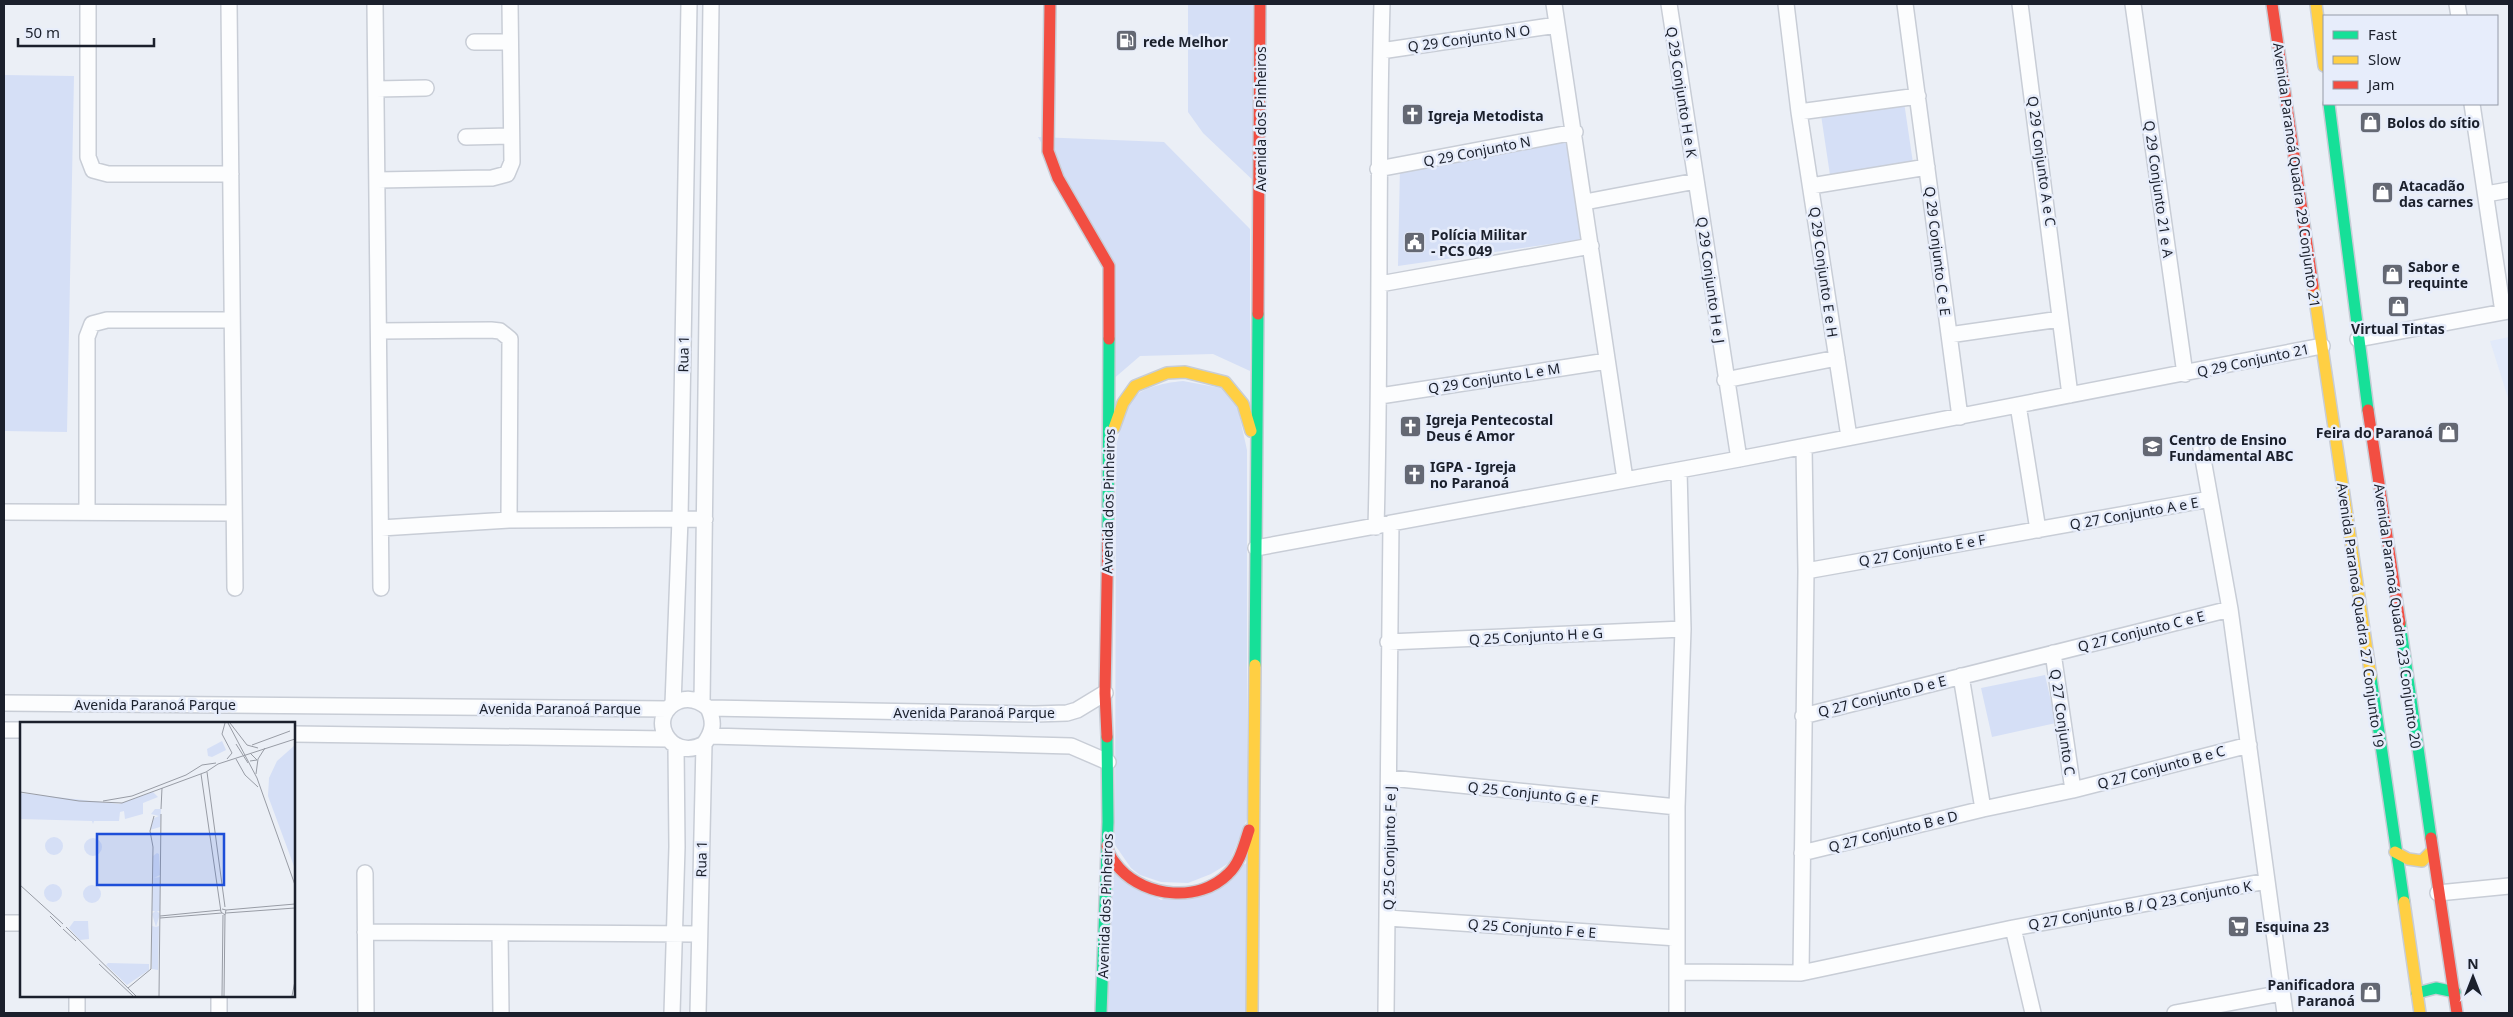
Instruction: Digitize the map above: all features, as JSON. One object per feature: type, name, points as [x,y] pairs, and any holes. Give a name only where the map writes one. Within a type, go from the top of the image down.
[{"type":"street","points":[[88,4],[88,157],[93,170],[108,174],[231,174]]},
{"type":"street","points":[[229,4],[235,588]]},
{"type":"street","points":[[375,4],[381,588]]},
{"type":"street","points":[[377,180],[500,177],[510,169],[510,4]]},
{"type":"street","name":"Rua 1","points":[[672,1013],[675,934],[672,743],[663,724],[670,706],[680,519],[689,4]]},
{"type":"street","name":"Rua 1","points":[[698,1013],[699,934],[707,740],[713,726],[712,717],[705,706],[705,519],[711,4]]},
{"type":"street","name":"Avenida dos Pinheiros","points":[[1050,4],[1048,151],[1058,178],[1109,266],[1109,442],[1105,693],[1108,822],[1101,1013]]},
{"type":"street","name":"Avenida dos Pinheiros","points":[[1252,1013],[1260,4]]},
{"type":"street","points":[[1376,527],[1380,396],[1378,169],[1382,4]]},
{"type":"street","points":[[1554,4],[1575,132],[1625,479]]},
{"type":"street","name":"Q 29 Conjunto H e K","points":[[1669,4],[1696,181]]},
{"type":"street","name":"Q 29 Conjunto E e H","points":[[1786,4],[1800,112],[1849,437]]},
{"type":"street","name":"Q 29 Conjunto C e E","points":[[1905,4],[1960,417]]},
{"type":"street","name":"Q 29 Conjunto A e C","points":[[2020,4],[2052,240],[2070,395]]},
{"type":"street","name":"Q 29 Conjunto 21 e A","points":[[2133,4],[2186,374]]},
{"type":"street","name":"Avenida Paranoá Quadra 29 Conjunto 21","points":[[2272,4],[2322,346]]},
{"type":"street","points":[[2316,4],[2323,58]]},
{"type":"street","name":"Q 29 Conjunto N O","points":[[1380,51],[1558,25]]},
{"type":"street","points":[[474,42],[510,42]]},
{"type":"street","points":[[376,90],[426,88]]},
{"type":"street","points":[[1800,112],[1918,96]]},
{"type":"street","name":"Avenida Paranoá Quadra 23 Conjunto 20","points":[[2329,105],[2358,339],[2457,1013]]},
{"type":"street","points":[[2358,339],[2506,312],[2472,105]]},
{"type":"street","name":"Q 29 Conjunto N","points":[[1378,169],[1575,132]]},
{"type":"street","points":[[466,137],[511,136]]},
{"type":"street","points":[[1811,186],[1927,167]]},
{"type":"street","points":[[1585,202],[1696,181]]},
{"type":"street","name":"Q 29 Conjunto H e J","points":[[1696,181],[1725,380],[1739,459]]},
{"type":"street","points":[[2486,194],[2509,190]]},
{"type":"street","points":[[1380,284],[1591,246]]},
{"type":"street","points":[[1949,336],[2060,319]]},
{"type":"street","points":[[87,512],[87,337],[92,324],[107,320],[232,320]]},
{"type":"street","points":[[379,331],[491,330],[500,331],[510,339],[509,520]]},
{"type":"street","name":"Q 29 Conjunto 21","points":[[1256,548],[1804,447],[2322,346]]},
{"type":"street","name":"Avenida Paranoá Quadra 27 Conjunto 19","points":[[2322,346],[2420,1013]]},
{"type":"street","points":[[1725,380],[1836,358]]},
{"type":"street","name":"Q 29 Conjunto L e M","points":[[1380,396],[1607,360]]},
{"type":"street","points":[[1109,442],[1123,403],[1135,386],[1166,373],[1186,372],[1226,382],[1243,404],[1257,449]]},
{"type":"street","points":[[2018,405],[2038,530]]},
{"type":"street","points":[[1801,974],[1806,571],[1804,447]]},
{"type":"street","points":[[2201,448],[2210,499]]},
{"type":"street","points":[[1677,1013],[1677,807],[1683,629],[1679,470]]},
{"type":"street","points":[[2369,497],[2379,484]]},
{"type":"street","points":[[2342,486],[2356,496]]},
{"type":"street","name":"Q 27 Conjunto A e E","points":[[2038,530],[2210,499],[2230,609],[2285,1013]]},
{"type":"street","points":[[4,512],[234,513]]},
{"type":"street","points":[[381,528],[509,520],[705,519]]},
{"type":"street","name":"Q 25 Conjunto F e J","points":[[1386,1013],[1390,778],[1388,642],[1391,523]]},
{"type":"street","name":"Q 27 Conjunto E e F","points":[[1806,571],[2038,530]]},
{"type":"street","points":[[2351,545],[2359,535],[2364,533]]},
{"type":"street","points":[[2377,533],[2387,539]]},
{"type":"street","name":"Q 27 Conjunto C e E","points":[[1961,676],[2230,609]]},
{"type":"street","name":"Q 25 Conjunto H e G","points":[[1388,642],[1683,629]]},
{"type":"street","name":"Q 27 Conjunto C","points":[[2053,653],[2073,790]]},
{"type":"street","points":[[1961,676],[1983,809]]},
{"type":"street","name":"Q 27 Conjunto D e E","points":[[1803,716],[1961,676]]},
{"type":"street","name":"Avenida Paranoá Parque","points":[[4,703],[670,706],[687,700],[705,706],[1035,714],[1067,713],[1077,710],[1105,693]]},
{"type":"street","points":[[4,730],[20,730]]},
{"type":"street","name":"Avenida Paranoá Parque","points":[[295,734],[672,743]]},
{"type":"street","points":[[672,743],[686,749],[707,740],[1071,746],[1108,762]]},
{"type":"street","name":"Q 27 Conjunto B e C","points":[[1983,809],[2073,790],[2249,745]]},
{"type":"street","name":"Q 25 Conjunto G e F","points":[[1390,778],[1677,807]]},
{"type":"street","name":"Q 27 Conjunto B e D","points":[[1802,853],[1983,809]]},
{"type":"street","points":[[1108,822],[1107,851],[1123,873],[1137,884],[1161,892],[1191,892],[1221,880],[1235,867],[1254,818]]},
{"type":"street","points":[[2395,852],[2408,860],[2422,861],[2432,851]]},
{"type":"street","points":[[365,873],[366,1013]]},
{"type":"street","name":"Q 27 Conjunto B / Q 23 Conjunto K","points":[[1677,972],[1801,974],[2013,928],[2268,881]]},
{"type":"street","points":[[2438,893],[2509,886]]},
{"type":"street","name":"Q 25 Conjunto F e E","points":[[1388,918],[1676,938]]},
{"type":"street","points":[[4,923],[20,923]]},
{"type":"street","points":[[2013,928],[2033,1013]]},
{"type":"street","points":[[365,932],[699,934]]},
{"type":"street","points":[[500,933],[501,1013]]},
{"type":"street","points":[[2417,993],[2430,988],[2442,987],[2455,992]]},
{"type":"street","points":[[2175,1013],[2282,993]]},
{"type":"street","points":[[77,997],[77,1013]]},
{"type":"street","points":[[219,997],[219,1013]]},
{"type":"shaded area","points":[[1188,4],[1260,4],[1259,186],[1203,133],[1188,112]]},
{"type":"shaded area","points":[[4,75],[74,76],[67,432],[4,431]]},
{"type":"shaded area","points":[[1904,102],[1913,163],[1830,175],[1821,115]]},
{"type":"shaded area","points":[[1038,137],[1164,142],[1250,229],[1250,371],[1213,354],[1140,356],[1111,381],[1116,275]]},
{"type":"shaded area","points":[[1570,137],[1585,239],[1398,266],[1400,166]]},
{"type":"shaded area","points":[[2509,337],[2509,401],[2490,341]]},
{"type":"shaded area","points":[[1183,381],[1221,388],[1238,409],[1247,450],[1247,819],[1229,863],[1211,874],[1188,883],[1161,882],[1140,875],[1131,868],[1115,845],[1116,445],[1130,404],[1138,394],[1166,383]]},
{"type":"shaded area","points":[[2045,675],[2056,723],[1992,737],[1981,688]]},
{"type":"shaded area","points":[[1247,863],[1247,1013],[1108,1013],[1110,866],[1161,900]]},
{"type":"traffic: fast","points":[[2329,105],[2368,410]]},
{"type":"traffic: fast","points":[[1255,665],[1258,314]]},
{"type":"traffic: fast","points":[[1108,531],[1109,339]]},
{"type":"traffic: fast","points":[[2400,623],[2431,838]]},
{"type":"traffic: fast","points":[[2371,677],[2404,902]]},
{"type":"traffic: fast","points":[[1101,1013],[1108,822],[1107,737]]},
{"type":"traffic: fast","points":[[2417,993],[2436,988],[2455,992]]},
{"type":"traffic: slow","points":[[2316,4],[2323,58]]},
{"type":"traffic: slow","points":[[2313,286],[2371,677]]},
{"type":"traffic: slow","points":[[1114,428],[1123,403],[1135,386],[1167,373],[1185,372],[1225,382],[1243,404],[1251,431]]},
{"type":"traffic: slow","points":[[1252,1013],[1255,665]]},
{"type":"traffic: slow","points":[[2395,852],[2408,859],[2422,861],[2432,851]]},
{"type":"traffic: slow","points":[[2404,902],[2420,1013]]},
{"type":"traffic: jam","points":[[1050,4],[1048,151],[1058,178],[1109,266],[1109,339]]},
{"type":"traffic: jam","points":[[1258,314],[1260,4]]},
{"type":"traffic: jam","points":[[2272,4],[2313,286]]},
{"type":"traffic: jam","points":[[2368,410],[2400,623]]},
{"type":"traffic: jam","points":[[1107,737],[1105,693],[1108,531]]},
{"type":"traffic: jam","points":[[1107,846],[1120,869],[1144,886],[1158,891],[1188,893],[1216,883],[1232,870],[1239,859],[1249,830]]},
{"type":"traffic: jam","points":[[2431,838],[2457,1013]]},
{"type":"place","name":"rede Melhor","points":[[1127,41]]},
{"type":"place","name":"Igreja Metodista","points":[[1412,115]]},
{"type":"place","name":"Bolos do sítio","points":[[2371,122]]},
{"type":"place","name":"Atacadão das carnes","points":[[2383,193]]},
{"type":"place","name":"Polícia Militar - PCS 049","points":[[1415,242]]},
{"type":"place","name":"Sabor e requinte","points":[[2392,274]]},
{"type":"place","name":"Virtual Tintas","points":[[2398,306]]},
{"type":"place","name":"Igreja Pentecostal Deus é Amor","points":[[1410,427]]},
{"type":"place","name":"Feira do Paranoá","points":[[2449,432]]},
{"type":"place","name":"Centro de Ensino Fundamental ABC","points":[[2153,447]]},
{"type":"place","name":"IGPA - Igreja no Paranoá","points":[[1414,474]]},
{"type":"place","name":"Esquina 23","points":[[2239,926]]},
{"type":"place","name":"Panificadora Paranoá","points":[[2371,992]]}]
